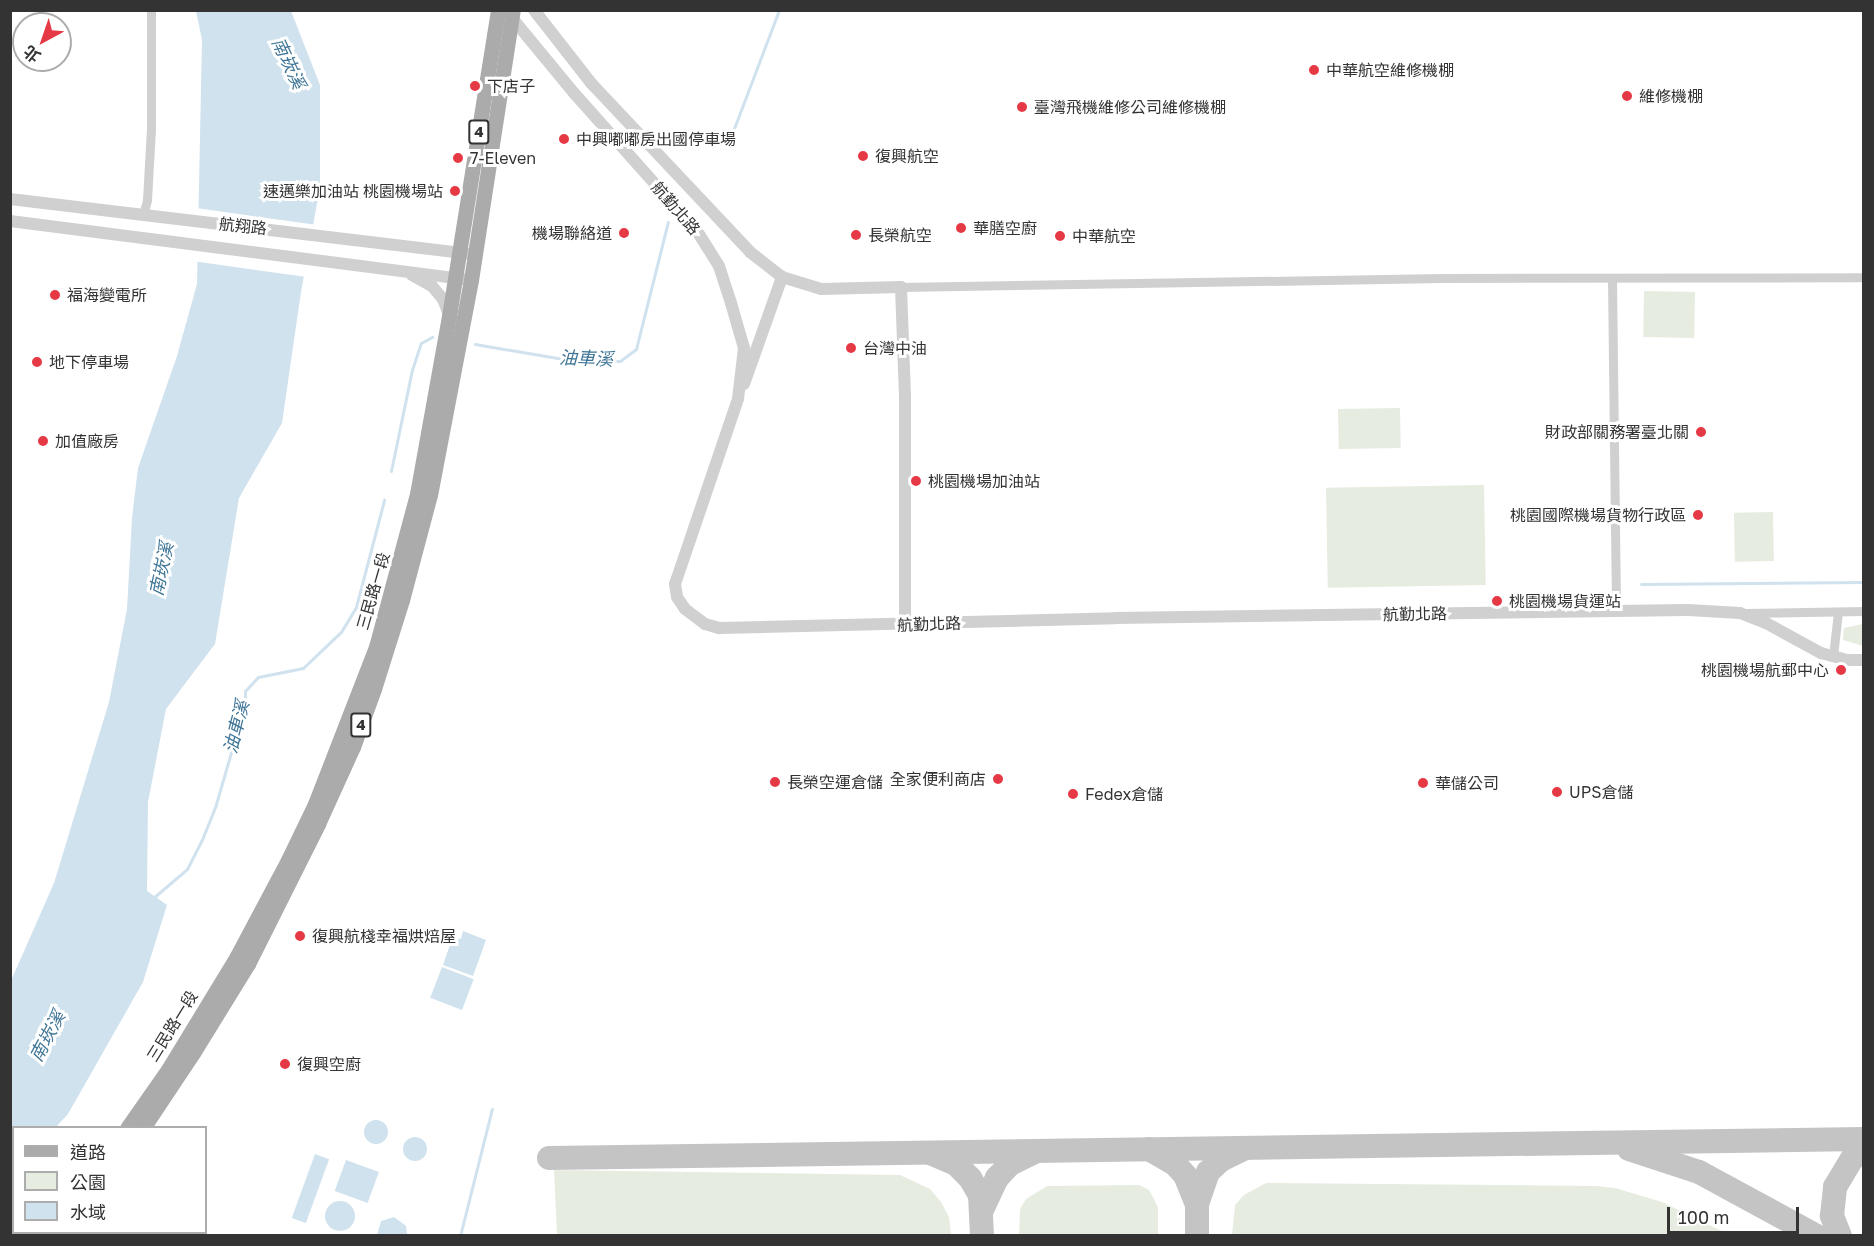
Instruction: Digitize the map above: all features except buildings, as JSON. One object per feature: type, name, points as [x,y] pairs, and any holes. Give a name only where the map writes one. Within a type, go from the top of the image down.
[{"type":"main road","name":"三民路一段","points":[[129,1126],[169,1068],[261,911],[315,804],[376,647],[399,570],[417,494],[456,277],[467,254],[507,12]]},
{"type":"main road","name":"三民路一段","points":[[144,1126],[248,964],[296,873],[353,747],[402,600],[430,495],[471,280],[467,254]]},
{"type":"street","points":[[149,216],[150,10]]},
{"type":"street","points":[[534,10],[591,83],[750,252],[782,278],[820,289],[1442,278],[1612,280],[1863,277]]},
{"type":"street","name":"航勤北路","points":[[507,12],[574,93],[697,231],[719,266],[744,348],[738,399],[675,584],[677,597],[694,618],[719,628],[1115,618],[1688,610],[1740,613],[1766,623],[1821,653],[1863,660]]},
{"type":"street","name":"航翔路","points":[[10,200],[467,254]]},
{"type":"street","name":"航翔路","points":[[10,220],[471,280]]},
{"type":"street","points":[[399,270],[432,286],[443,299],[449,316]]},
{"type":"street","points":[[738,399],[782,278]]},
{"type":"street","points":[[1612,280],[1616,611]]},
{"type":"street","points":[[901,287],[905,397],[905,625]]},
{"type":"street","points":[[1740,613],[1863,611]]},
{"type":"street","points":[[1833,656],[1838,612]]},
{"type":"street","points":[[21,1234],[42,1236]]},
{"type":"green space","points":[[1644,291],[1695,292],[1694,338],[1643,337]]},
{"type":"green space","points":[[1400,408],[1401,448],[1339,449],[1338,409]]},
{"type":"green space","points":[[1484,485],[1486,585],[1328,588],[1326,488]]},
{"type":"green space","points":[[1773,512],[1774,561],[1735,562],[1734,513]]},
{"type":"green space","points":[[1863,624],[1863,646],[1843,640],[1844,628]]},
{"type":"green space","points":[[554,1170],[900,1175],[930,1189],[941,1202],[949,1217],[951,1235],[557,1235]]},
{"type":"green space","points":[[1266,1183],[1615,1188],[1662,1202],[1730,1235],[1232,1235],[1235,1205],[1244,1195]]},
{"type":"green space","points":[[1139,1185],[1149,1190],[1158,1208],[1158,1235],[1019,1235],[1020,1209],[1026,1199],[1047,1186]]},
{"type":"water","name":"南崁溪","points":[[196,11],[291,11],[320,85],[320,187],[301,292],[282,423],[239,498],[215,644],[166,709],[148,802],[147,891],[167,905],[143,982],[68,1114],[57,1126],[12,1126],[11,1173],[10,983],[54,883],[109,702],[127,609],[132,518],[138,468],[177,356],[197,284],[202,40]]},
{"type":"water","points":[[463,931],[486,940],[473,976],[443,965],[453,936],[461,939]]},
{"type":"water","points":[[442,967],[474,979],[462,1010],[430,998]]},
{"type":"water","points":[[376,1120],[385,1123],[388,1132],[385,1141],[376,1144],[367,1141],[364,1132],[367,1123]]},
{"type":"water","points":[[415,1137],[424,1140],[427,1149],[424,1158],[415,1161],[406,1158],[403,1149],[406,1140]]},
{"type":"water","points":[[315,1154],[329,1159],[306,1223],[292,1218]]},
{"type":"water","points":[[346,1160],[379,1172],[368,1203],[335,1191]]},
{"type":"water","points":[[340,1201],[351,1205],[355,1216],[351,1227],[340,1231],[329,1227],[325,1216],[329,1205]]},
{"type":"water","points":[[394,1217],[406,1226],[407,1235],[377,1235],[381,1221]]},
{"type":"pier","points":[[196,208],[316,225],[308,277],[189,260]]},
{"type":"waterway","name":"油車溪","points":[[730,139],[779,10]]},
{"type":"waterway","name":"油車溪","points":[[475,344],[574,361],[620,361],[636,349],[668,222]]},
{"type":"waterway","name":"油車溪","points":[[391,471],[412,370],[421,343],[432,337]]},
{"type":"waterway","name":"油車溪","points":[[153,898],[187,869],[203,837],[216,804],[245,704],[245,691],[258,677],[303,668],[341,632],[356,607],[384,500]]},
{"type":"waterway","points":[[1641,584],[1864,582]]},
{"type":"waterway","points":[[460,1236],[492,1109]]},
{"type":"taxiway","points":[[549,1158],[1864,1139]]},
{"type":"taxiway","points":[[1149,1149],[1175,1164],[1185,1175],[1197,1204]]},
{"type":"taxiway","points":[[1197,1236],[1197,1204],[1208,1172],[1221,1160],[1244,1149]]},
{"type":"taxiway","points":[[1629,1149],[1699,1172],[1817,1236]]},
{"type":"taxiway","points":[[1840,1236],[1832,1216],[1835,1187],[1852,1159],[1864,1150]]},
{"type":"taxiway","points":[[981,1212],[997,1178],[1010,1164],[1035,1152]]},
{"type":"taxiway","points":[[930,1153],[956,1164],[970,1178],[980,1195],[982,1236]]},
{"type":"place","name":"中華航空維修機棚","points":[[1314,70]]},
{"type":"place","name":"下店子","points":[[475,86]]},
{"type":"place","name":"維修機棚","points":[[1627,96]]},
{"type":"place","name":"臺灣飛機維修公司維修機棚","points":[[1022,107]]},
{"type":"place","name":"中興嘟嘟房出國停車場","points":[[564,139]]},
{"type":"place","name":"復興航空","points":[[863,156]]},
{"type":"place","name":"7-Eleven","points":[[458,158]]},
{"type":"place","name":"速邁樂加油站 桃園機場站","points":[[455,191]]},
{"type":"place","name":"華膳空廚","points":[[961,228]]},
{"type":"place","name":"機場聯絡道","points":[[624,233]]},
{"type":"place","name":"長榮航空","points":[[856,235]]},
{"type":"place","name":"中華航空","points":[[1060,236]]},
{"type":"place","name":"福海變電所","points":[[55,295]]},
{"type":"place","name":"台灣中油","points":[[851,348]]},
{"type":"place","name":"地下停車場","points":[[37,362]]},
{"type":"place","name":"財政部關務署臺北關","points":[[1701,432]]},
{"type":"place","name":"加值廠房","points":[[43,441]]},
{"type":"place","name":"桃園機場加油站","points":[[916,481]]},
{"type":"place","name":"桃園國際機場貨物行政區","points":[[1698,515]]},
{"type":"place","name":"桃園機場貨運站","points":[[1497,601]]},
{"type":"place","name":"桃園機場航郵中心","points":[[1841,670]]},
{"type":"place","name":"全家便利商店","points":[[998,779]]},
{"type":"place","name":"長榮空運倉儲","points":[[775,782]]},
{"type":"place","name":"華儲公司","points":[[1423,783]]},
{"type":"place","name":"UPS倉儲","points":[[1557,792]]},
{"type":"place","name":"Fedex倉儲","points":[[1073,794]]},
{"type":"place","name":"復興航棧幸福烘焙屋","points":[[300,936]]},
{"type":"place","name":"復興空廚","points":[[285,1064]]}]
